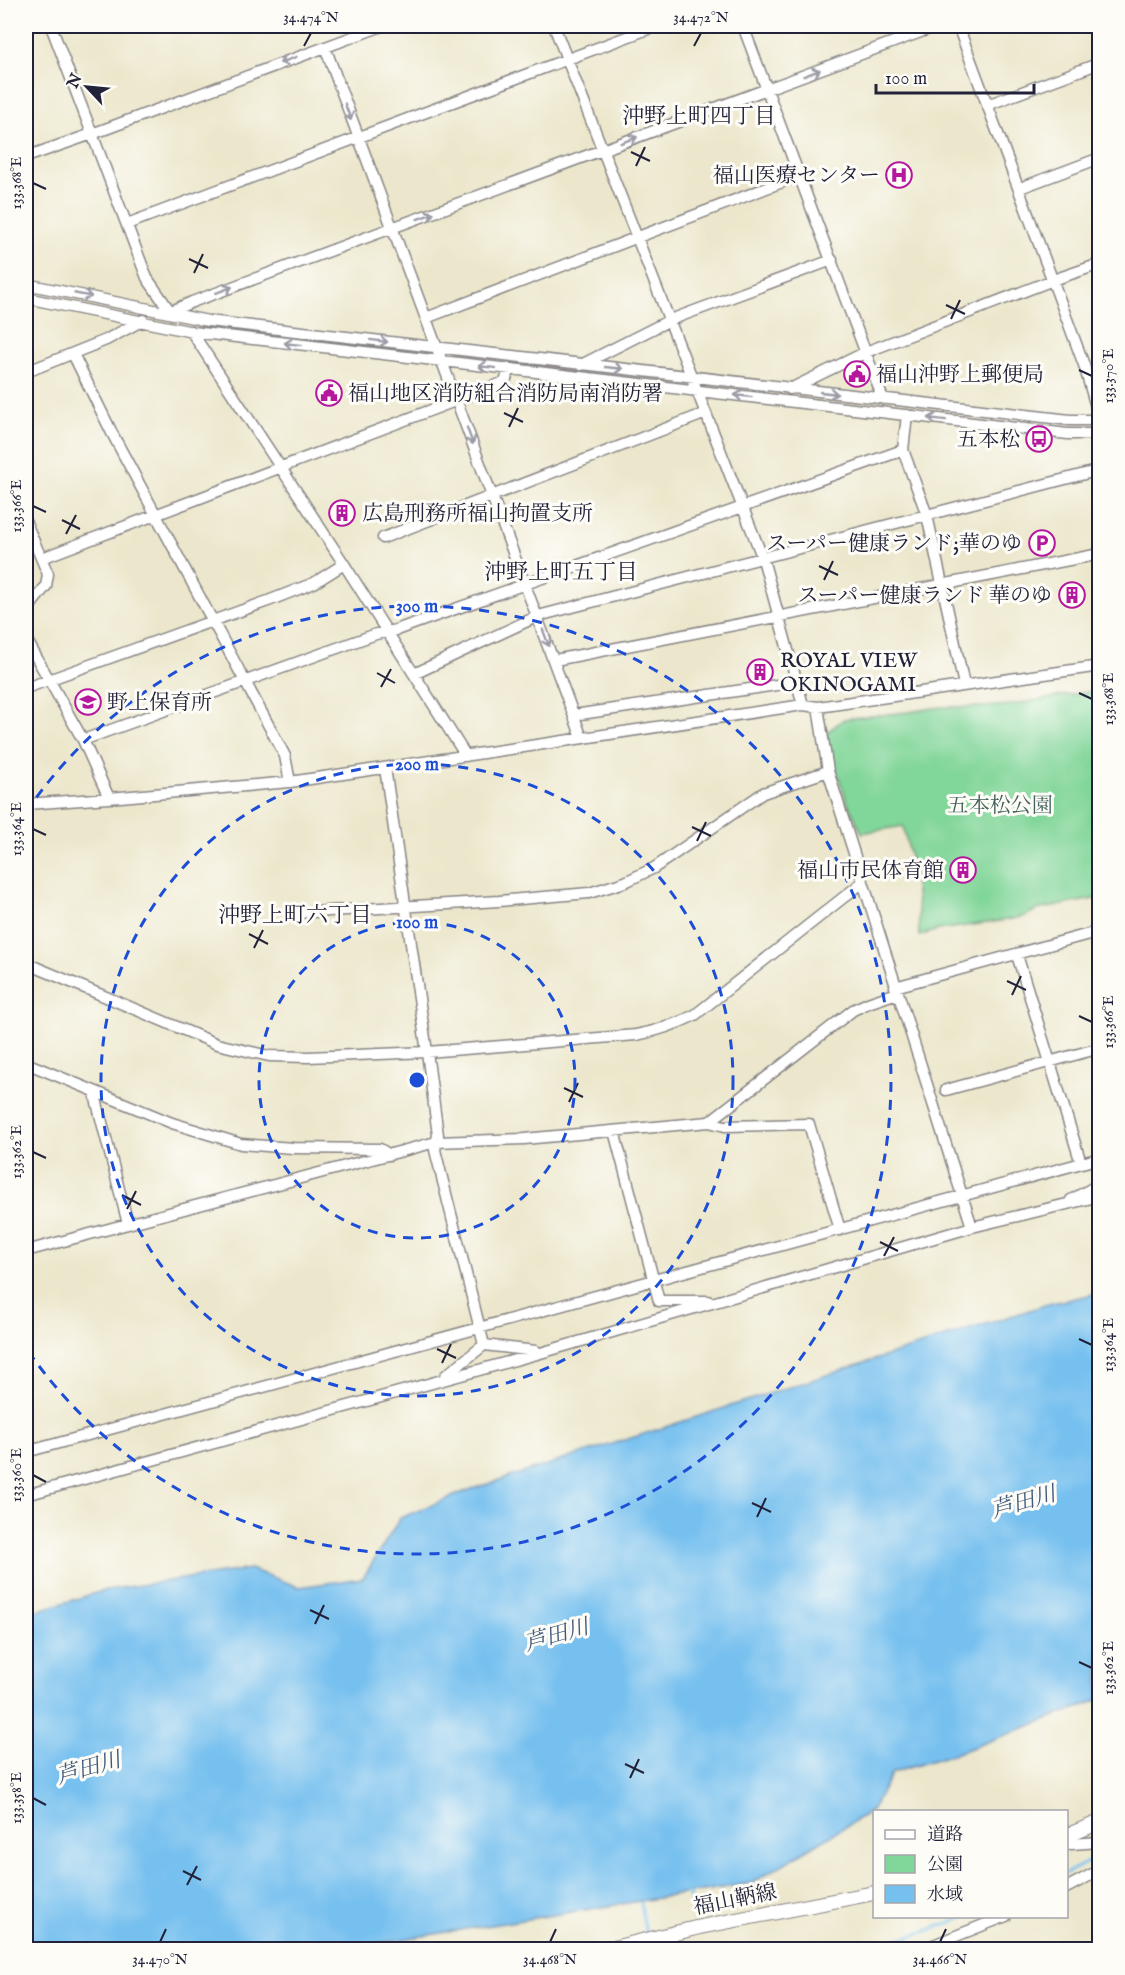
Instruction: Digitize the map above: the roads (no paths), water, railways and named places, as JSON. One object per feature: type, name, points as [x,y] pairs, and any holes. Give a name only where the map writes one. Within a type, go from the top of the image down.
[{"type":"main road","points":[[1068,1835],[1100,1822]]},
{"type":"main road","name":"福山鞆線","points":[[605,1950],[873,1893]]},
{"type":"street","points":[[51,26],[147,278],[169,312],[193,332],[466,756]]},
{"type":"street","points":[[26,157],[382,26]]},
{"type":"street","points":[[554,26],[764,559],[803,705]]},
{"type":"street","points":[[127,224],[656,26]]},
{"type":"street","points":[[743,26],[883,399]]},
{"type":"street","points":[[26,372],[106,340],[142,320],[169,312],[937,26]]},
{"type":"street","points":[[26,284],[208,321],[790,389],[1070,420],[1099,420],[1084,365],[958,26]]},
{"type":"street","points":[[324,46],[555,660],[582,738]]},
{"type":"street","points":[[987,105],[1100,63]]},
{"type":"street","points":[[1020,188],[1100,158]]},
{"type":"street","points":[[426,318],[798,176]]},
{"type":"street","points":[[581,365],[670,320],[832,260]]},
{"type":"street","points":[[790,389],[866,352],[1100,264]]},
{"type":"street","points":[[26,298],[193,332],[1068,434],[1100,434]]},
{"type":"street","points":[[73,354],[285,756],[290,782]]},
{"type":"street","points":[[42,558],[505,382],[509,370]]},
{"type":"street","points":[[383,538],[706,413]]},
{"type":"street","points":[[907,415],[903,450],[927,515],[964,685]]},
{"type":"street","points":[[82,740],[903,450]]},
{"type":"street","points":[[414,674],[538,616],[1100,470]]},
{"type":"street","points":[[26,523],[48,574],[46,586],[26,611]]},
{"type":"street","points":[[555,660],[1100,554]]},
{"type":"street","points":[[26,688],[314,583],[344,564]]},
{"type":"street","points":[[26,639],[82,740],[109,798]]},
{"type":"street","points":[[26,804],[290,782],[803,705],[818,707],[1100,666]]},
{"type":"street","points":[[574,715],[797,682]]},
{"type":"street","points":[[818,707],[828,771],[972,1227]]},
{"type":"street","points":[[385,768],[438,1135],[435,1150],[484,1345]]},
{"type":"street","points":[[296,913],[589,893],[625,882],[654,868],[763,793],[828,771]]},
{"type":"street","points":[[26,963],[217,1044],[269,1056],[308,1057],[427,1052],[636,1035],[658,1031],[695,1015],[863,882]]},
{"type":"street","points":[[709,1122],[853,1010],[867,1003],[896,990],[1100,932]]},
{"type":"street","points":[[1017,955],[1081,1163]]},
{"type":"street","points":[[946,1090],[1100,1048]]},
{"type":"street","points":[[26,1063],[172,1123],[241,1144],[293,1148],[380,1149],[390,1155]]},
{"type":"street","points":[[96,1093],[128,1224]]},
{"type":"street","points":[[26,1251],[436,1142],[524,1139],[709,1122],[725,1126],[809,1124],[840,1230]]},
{"type":"street","points":[[614,1131],[659,1301],[723,1300]]},
{"type":"street","points":[[26,1452],[1100,1158]]},
{"type":"street","points":[[1056,1208],[1100,1184]]},
{"type":"street","points":[[26,1495],[544,1352],[972,1227],[1100,1196]]},
{"type":"street","points":[[442,1379],[484,1345],[544,1352]]},
{"type":"street","points":[[1068,1843],[1100,1842]]},
{"type":"street","points":[[1068,1887],[1100,1870]]},
{"type":"street","points":[[921,1950],[1003,1918]]},
{"type":"street","points":[[653,1938],[665,1950]]},
{"type":"water","name":"芦田川","points":[[1099,1293],[1099,1700],[963,1751],[892,1773],[871,1811],[752,1883],[379,1943],[355,1949],[26,1949],[26,1614],[106,1590],[250,1569],[299,1587],[363,1578],[400,1518],[469,1490],[1048,1304]]},
{"type":"waterway","points":[[1068,1872],[1100,1856]]},
{"type":"waterway","points":[[688,1891],[691,1904]]},
{"type":"waterway","points":[[641,1903],[646,1936]]},
{"type":"waterway","points":[[856,1950],[921,1933],[962,1918]]},
{"type":"place","name":"福山医療センター","points":[[899,175]]},
{"type":"place","name":"福山沖野上郵便局","points":[[857,374]]},
{"type":"place","name":"福山地区消防組合消防局南消防署","points":[[329,393]]},
{"type":"place","name":"五本松","points":[[1039,439]]},
{"type":"place","name":"広島刑務所福山拘置支所","points":[[342,513]]},
{"type":"place","name":"スーパー健康ランド;華のゆ","points":[[1042,543]]},
{"type":"place","name":"スーパー健康ランド 華のゆ","points":[[1072,595]]},
{"type":"place","name":"ROYAL VIEW OKINOGAMI","points":[[760,672]]},
{"type":"place","name":"野上保育所","points":[[88,702]]},
{"type":"place","name":"福山市民体育館","points":[[963,870]]},
{"type":"district","name":"沖野上町四丁目","points":[[699,115]]},
{"type":"district","name":"沖野上町五丁目","points":[[561,571]]},
{"type":"district","name":"沖野上町六丁目","points":[[295,914]]},
{"type":"park label","name":"五本松公園","points":[[1000,805]]}]
